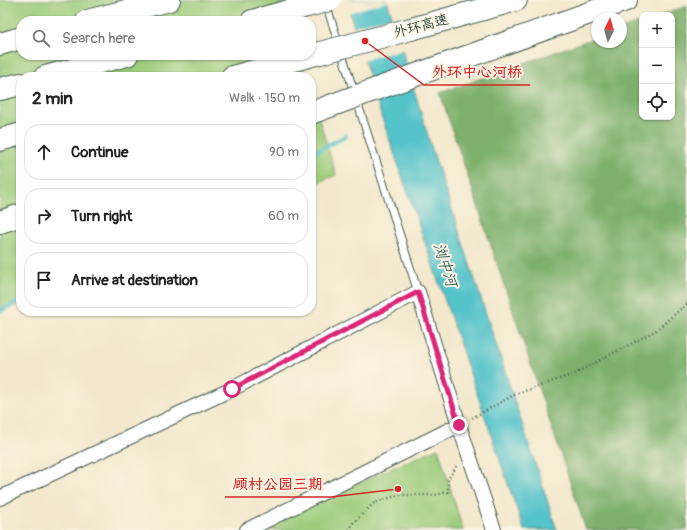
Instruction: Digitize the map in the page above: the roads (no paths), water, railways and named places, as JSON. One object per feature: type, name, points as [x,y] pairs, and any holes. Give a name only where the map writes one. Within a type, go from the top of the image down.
[{"type":"highway","points":[[107,16],[169,0]]},
{"type":"highway","points":[[270,16],[330,0]]},
{"type":"highway","name":"外环高速","points":[[316,54],[516,0]]},
{"type":"highway","points":[[316,110],[626,0]]},
{"type":"highway","points":[[0,44],[16,39]]},
{"type":"highway","points":[[63,72],[108,60]]},
{"type":"highway","name":"外环高速","points":[[250,72],[294,60]]},
{"type":"highway","points":[[0,89],[16,85]]},
{"type":"highway","points":[[0,140],[16,135]]},
{"type":"highway","points":[[0,222],[16,217]]},
{"type":"street","points":[[0,498],[232,389],[418,292],[462,423],[470,456],[494,530]]},
{"type":"street","points":[[247,530],[462,423]]},
{"type":"lane","points":[[316,3],[418,292]]},
{"type":"water","name":"浏中河","points":[[346,0],[387,0],[432,149],[557,530],[524,530],[381,115]]},
{"type":"waterway","points":[[316,151],[346,136]]},
{"type":"waterway","points":[[0,311],[16,303]]},
{"type":"place","name":"外环中心河桥","points":[[365,41]]},
{"type":"place","name":"顾村公园三期","points":[[398,489]]}]
